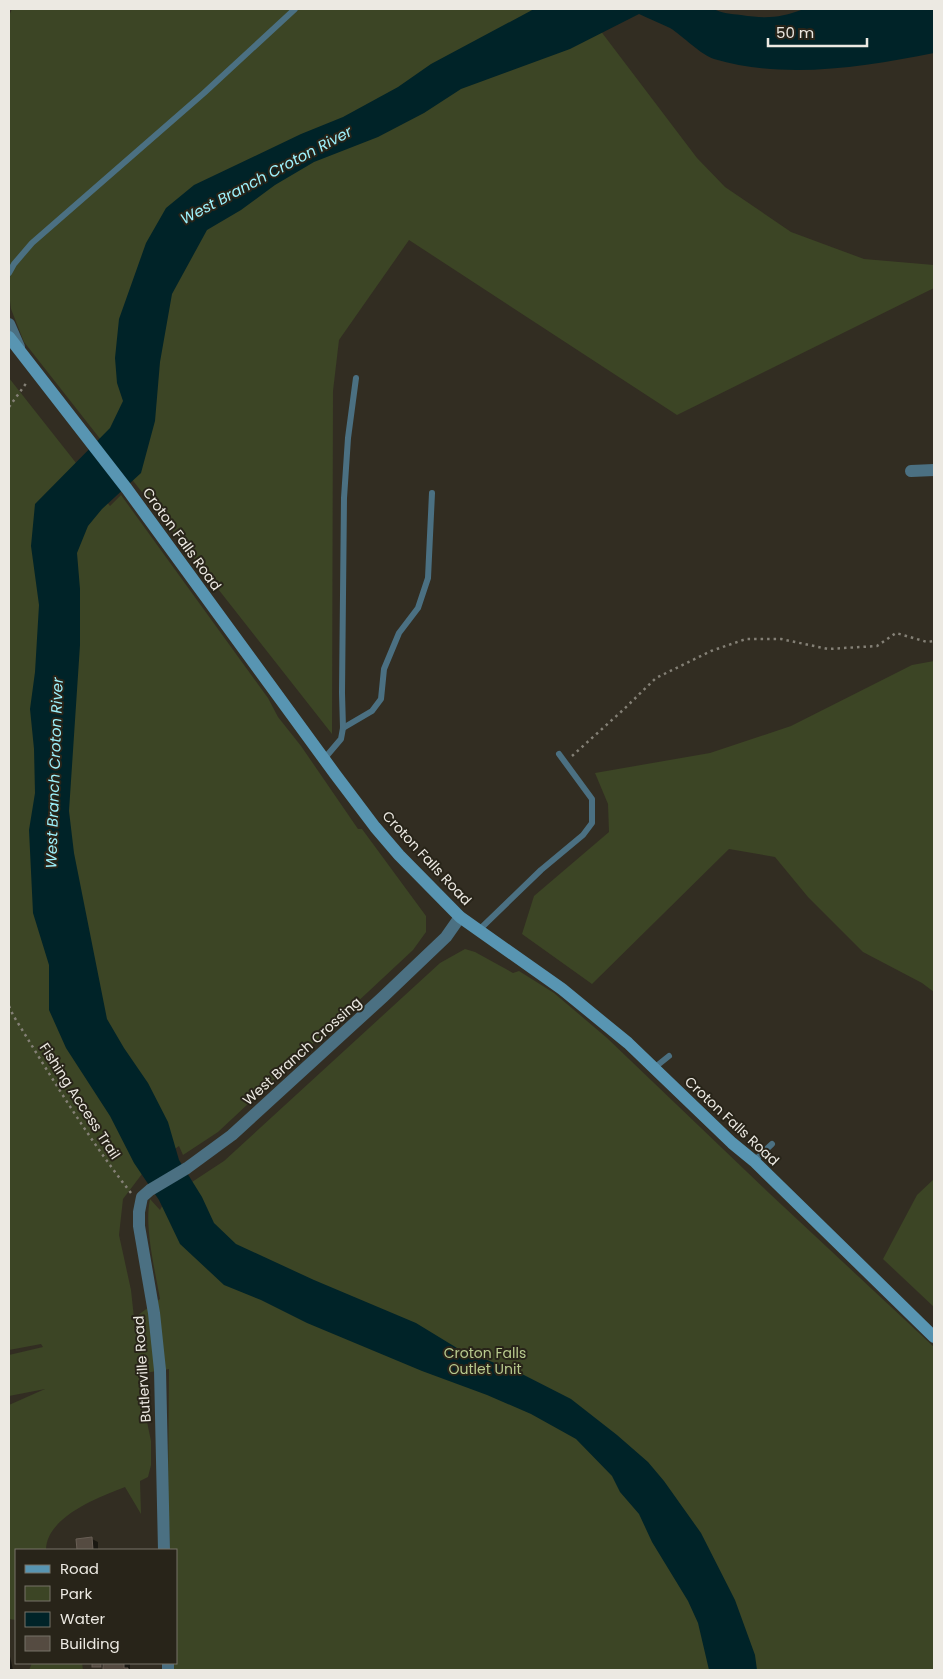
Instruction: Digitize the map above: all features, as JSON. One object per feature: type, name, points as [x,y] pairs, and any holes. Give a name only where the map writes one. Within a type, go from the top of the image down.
[{"type":"street","points":[[9,324],[23,356]]},
{"type":"street","name":"Croton Falls Road","points":[[9,338],[127,489],[375,828],[399,855],[460,916],[568,994],[628,1043],[732,1143],[754,1161],[934,1336]]},
{"type":"street","points":[[911,471],[934,470]]},
{"type":"street","name":"West Branch Crossing","points":[[140,1204],[142,1197],[150,1190],[186,1168],[232,1135],[383,998],[446,937],[460,916]]},
{"type":"street","name":"Butlerville Road","points":[[140,1204],[139,1226],[154,1313],[160,1370],[164,1549]]},
{"type":"lane","points":[[9,273],[14,264],[32,244],[204,93],[295,9]]},
{"type":"lane","points":[[324,759],[341,739],[343,728],[344,498],[348,438],[356,378]]},
{"type":"lane","points":[[343,728],[372,710],[381,699],[384,670],[398,633],[418,608],[428,578],[432,493]]},
{"type":"lane","points":[[479,930],[541,870],[583,835],[592,823],[592,799],[559,754]]},
{"type":"lane","points":[[654,1068],[669,1056]]},
{"type":"lane","points":[[754,1161],[772,1144]]},
{"type":"path","points":[[9,407],[35,371]]},
{"type":"path","points":[[565,762],[656,678],[711,651],[746,639],[781,639],[828,648],[877,646],[896,633],[927,642],[934,641]]},
{"type":"path","name":"Fishing Access Trail","points":[[9,1006],[62,1094],[109,1165],[140,1204]]},
{"type":"green space","points":[[12,9],[584,9],[697,158],[725,187],[791,232],[864,259],[934,265],[934,288],[677,415],[409,240],[339,340],[333,391],[332,734],[24,342],[11,309],[9,293],[9,16]]},
{"type":"green space","name":"Croton Falls Outlet Unit","points":[[9,378],[110,506],[121,495],[268,698],[278,717],[301,746],[358,829],[362,829],[426,916],[426,932],[413,950],[218,1132],[183,1155],[179,1146],[145,1170],[123,1199],[119,1235],[131,1290],[134,1318],[160,1299],[149,1235],[150,1199],[160,1210],[166,1199],[224,1161],[440,963],[465,949],[475,952],[513,973],[519,971],[554,993],[607,1038],[934,1347],[934,1670],[174,1670],[174,1664],[178,1664],[178,1549],[170,1549],[168,1495],[169,1369],[139,1374],[139,1383],[151,1441],[151,1465],[148,1477],[140,1481],[141,1514],[125,1487],[102,1496],[64,1518],[48,1538],[46,1549],[15,1549],[15,1620],[9,1619],[9,1405],[45,1389],[9,1396],[9,1355],[43,1347],[41,1344],[9,1350]]},
{"type":"green space","points":[[934,661],[934,992],[922,983],[863,952],[808,897],[775,857],[729,849],[592,984],[522,934],[534,896],[609,832],[608,804],[595,773],[710,753],[791,726],[912,665]]},
{"type":"green space","points":[[934,1179],[934,1307],[883,1259],[917,1195]]},
{"type":"green space","points":[[32,1664],[82,1664],[83,1670],[29,1670]]},
{"type":"water","name":"West Branch Croton River","points":[[534,9],[713,9],[730,14],[766,17],[780,16],[804,9],[934,9],[934,53],[852,67],[796,70],[768,69],[709,57],[670,28],[639,14],[570,49],[461,89],[424,113],[378,137],[314,162],[275,185],[241,210],[207,230],[172,294],[160,362],[155,421],[141,473],[102,509],[88,526],[77,553],[80,589],[80,645],[69,811],[74,853],[107,1019],[148,1083],[168,1122],[179,1160],[202,1197],[214,1223],[236,1244],[314,1280],[416,1323],[457,1348],[520,1373],[571,1399],[617,1435],[648,1462],[701,1533],[735,1600],[755,1655],[757,1670],[709,1670],[698,1623],[688,1601],[652,1542],[639,1514],[620,1492],[612,1476],[576,1439],[531,1414],[307,1323],[261,1300],[224,1285],[180,1244],[159,1200],[134,1163],[110,1116],[66,1048],[49,1010],[49,965],[33,913],[29,830],[35,793],[34,749],[30,709],[35,672],[39,605],[31,546],[35,504],[110,428],[123,401],[117,383],[115,358],[119,319],[146,243],[166,208],[194,185],[301,134],[343,117],[398,87],[431,64]]},
{"type":"building","points":[[92,1537],[93,1549],[77,1549],[76,1539]]},
{"type":"building","points":[[92,1664],[101,1664],[101,1667],[92,1667]]},
{"type":"building","points":[[103,1664],[124,1664],[124,1668],[128,1668],[128,1670],[103,1670]]}]
